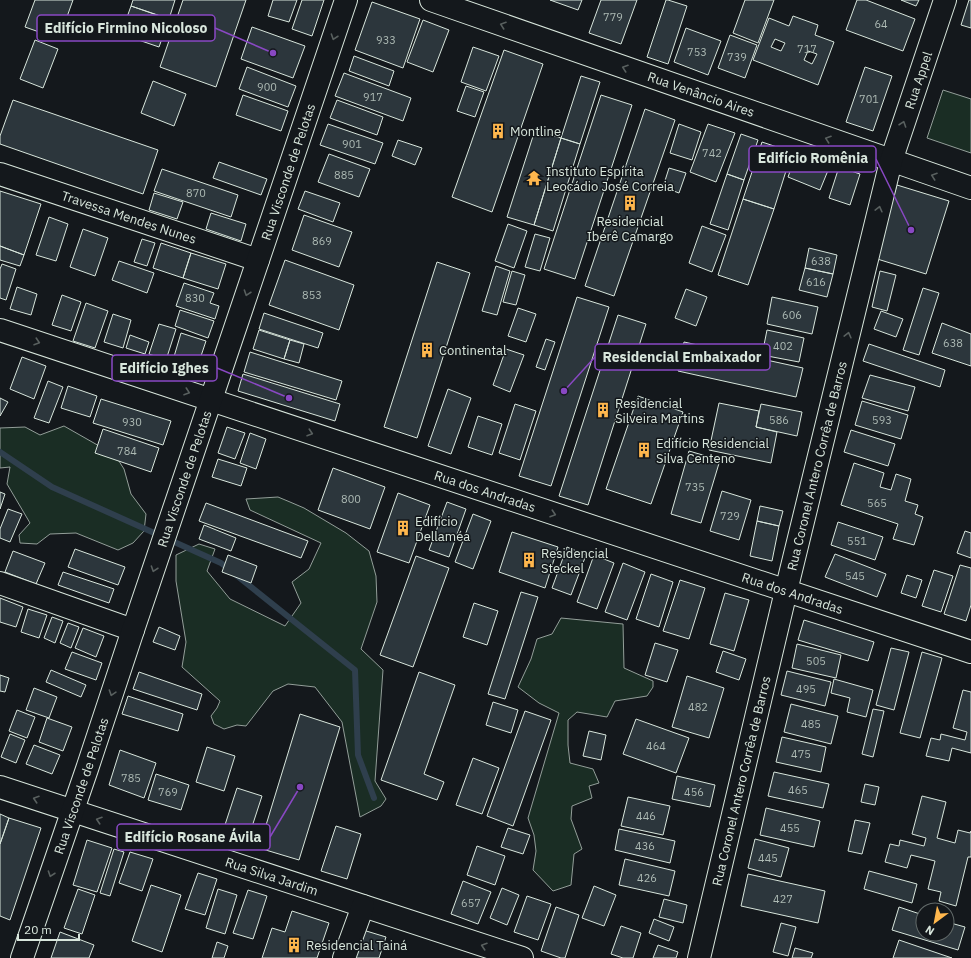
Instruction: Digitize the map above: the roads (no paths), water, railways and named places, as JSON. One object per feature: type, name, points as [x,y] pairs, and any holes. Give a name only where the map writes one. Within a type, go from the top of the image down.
[{"type":"street","name":"Rua Visconde de Pelotas","points":[[22,958],[90,762],[133,630],[346,0]]},
{"type":"street","name":"Rua Venâncio Aires","points":[[431,0],[971,188]]},
{"type":"street","name":"Rua Appel","points":[[891,161],[945,0]]},
{"type":"street","name":"Rua Coronel Antero Corrêa de Barros","points":[[699,958],[786,591],[891,161]]},
{"type":"street","name":"Travessa Mendes Nunes","points":[[0,174],[258,260]]},
{"type":"street","name":"Rua dos Andradas","points":[[0,330],[971,652]]},
{"type":"street","points":[[0,583],[133,630]]},
{"type":"street","name":"Rua Silva Jardim","points":[[0,787],[522,958]]},
{"type":"street","points":[[344,958],[362,906]]},
{"type":"waterway","points":[[0,452],[52,487],[221,563],[355,670],[358,755],[374,798]]},
{"type":"place","name":"Edifício Firmino Nicoloso","points":[[273,53]]},
{"type":"place","name":"Montline","points":[[498,131]]},
{"type":"place","name":"Instituto Espírita Leocádio José Correia","points":[[534,178]]},
{"type":"place","name":"Residencial Iberê Camargo","points":[[630,203]]},
{"type":"place","name":"Edifício Romênia","points":[[911,230]]},
{"type":"place","name":"Continental","points":[[427,350]]},
{"type":"place","name":"Residencial Embaixador","points":[[564,391]]},
{"type":"place","name":"Edifício Ighes","points":[[289,398]]},
{"type":"place","name":"Residencial Silveira Martins","points":[[603,410]]},
{"type":"place","name":"Edifício Residencial Silva Centeno","points":[[644,450]]},
{"type":"place","name":"Edifício Dellaméa","points":[[403,528]]},
{"type":"place","name":"Residencial Steckel","points":[[529,560]]},
{"type":"place","name":"Edifício Rosane Ávila","points":[[300,787]]},
{"type":"place","name":"Residencial Tainá","points":[[294,945]]}]
